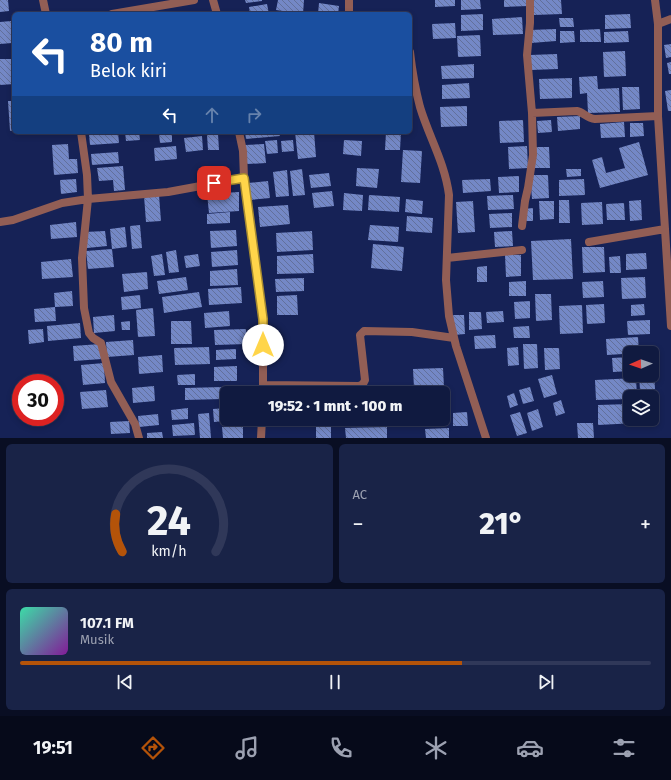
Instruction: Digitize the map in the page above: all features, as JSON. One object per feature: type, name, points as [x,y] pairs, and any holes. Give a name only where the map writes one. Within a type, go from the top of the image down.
[{"type":"street","points":[[43,0],[46,12]]},
{"type":"street","points":[[124,12],[194,0]]},
{"type":"street","points":[[213,0],[216,12]]},
{"type":"street","points":[[349,0],[349,12]]},
{"type":"street","points":[[522,226],[533,155],[532,113],[527,55],[530,23],[530,0]]},
{"type":"street","points":[[655,0],[658,24],[658,116],[671,326]]},
{"type":"street","points":[[658,24],[671,19]]},
{"type":"street","points":[[412,77],[420,108],[437,148],[448,187],[447,300],[449,316],[454,338],[486,438]]},
{"type":"street","points":[[532,113],[576,111],[581,112],[590,118],[658,116]]},
{"type":"street","points":[[81,134],[87,174],[88,199],[82,258],[84,308],[89,332],[93,338],[101,343],[112,382],[135,424],[139,438]]},
{"type":"street","points":[[239,134],[243,151],[244,178],[263,319],[263,386]]},
{"type":"street","points":[[0,222],[13,220],[62,203],[88,199],[168,192],[244,178]]},
{"type":"street","points":[[589,242],[665,229]]},
{"type":"street","points":[[447,258],[522,250]]},
{"type":"street","points":[[359,386],[363,384],[365,380],[360,335],[364,331],[412,332],[454,338]]},
{"type":"street","points":[[261,438],[262,426]]},
{"type":"building","points":[[0,0],[8,0],[9,11],[0,12]]},
{"type":"building","points":[[245,0],[262,0],[262,1],[246,3]]},
{"type":"building","points":[[278,0],[304,0],[303,12],[276,10]]},
{"type":"building","points":[[435,0],[455,0],[455,6],[435,7]]},
{"type":"building","points":[[461,0],[480,0],[481,9],[461,10]]},
{"type":"building","points":[[504,0],[528,0],[528,6],[504,7]]},
{"type":"building","points":[[533,0],[561,0],[562,14],[534,15]]},
{"type":"building","points":[[319,3],[339,6],[338,12],[318,12]]},
{"type":"building","points":[[267,4],[269,12],[250,12],[249,7]]},
{"type":"building","points":[[483,14],[483,30],[461,31],[461,15]]},
{"type":"building","points":[[630,14],[631,28],[605,29],[605,15]]},
{"type":"building","points":[[522,17],[523,34],[493,35],[492,19]]},
{"type":"building","points":[[559,18],[573,18],[574,27],[560,27]]},
{"type":"building","points":[[11,21],[12,43],[0,44],[0,22]]},
{"type":"building","points":[[455,23],[456,38],[433,39],[432,24]]},
{"type":"building","points":[[556,29],[556,41],[531,43],[530,30]]},
{"type":"building","points":[[600,29],[601,42],[580,42],[580,30]]},
{"type":"building","points":[[560,31],[574,31],[575,42],[560,43]]},
{"type":"building","points":[[628,31],[629,42],[604,43],[604,32]]},
{"type":"building","points":[[480,35],[481,56],[458,57],[457,36]]},
{"type":"building","points":[[671,44],[671,57],[666,58],[664,45]]},
{"type":"building","points":[[625,51],[626,76],[604,77],[603,52]]},
{"type":"building","points":[[557,54],[558,69],[531,70],[530,55]]},
{"type":"building","points":[[0,59],[12,59],[12,84],[0,85]]},
{"type":"building","points":[[671,62],[671,74],[669,74],[667,63]]},
{"type":"building","points":[[474,64],[474,78],[442,79],[441,66]]},
{"type":"building","points":[[597,76],[598,89],[619,88],[620,112],[588,113],[587,93],[580,94],[579,77]]},
{"type":"building","points":[[572,78],[572,98],[540,99],[539,79]]},
{"type":"building","points":[[469,83],[470,98],[442,99],[442,85]]},
{"type":"building","points":[[622,87],[639,87],[640,109],[623,110]]},
{"type":"building","points":[[671,90],[671,111],[668,111],[665,91]]},
{"type":"building","points":[[8,101],[12,101],[12,131],[10,131]]},
{"type":"building","points":[[467,106],[467,126],[441,127],[440,107]]},
{"type":"building","points":[[580,116],[580,129],[558,131],[557,117]]},
{"type":"building","points":[[523,120],[524,142],[500,143],[499,121]]},
{"type":"building","points":[[551,120],[552,132],[538,133],[537,121]]},
{"type":"building","points":[[624,122],[625,137],[601,138],[600,124]]},
{"type":"building","points":[[630,123],[643,123],[644,136],[630,137]]},
{"type":"building","points":[[89,134],[118,134],[119,143],[90,145]]},
{"type":"building","points":[[125,134],[139,134],[140,140],[126,141]]},
{"type":"building","points":[[159,134],[172,134],[172,142],[160,143]]},
{"type":"building","points":[[218,134],[219,150],[208,150],[207,135]]},
{"type":"building","points":[[245,134],[280,134],[280,136],[246,139]]},
{"type":"building","points":[[295,134],[314,134],[316,157],[298,159]]},
{"type":"building","points":[[356,134],[381,134],[381,135]]},
{"type":"building","points":[[386,134],[401,134],[400,150],[385,150]]},
{"type":"building","points":[[202,136],[203,150],[186,152],[184,138]]},
{"type":"building","points":[[277,140],[278,153],[267,154],[265,141]]},
{"type":"building","points":[[293,140],[294,151],[282,152],[281,141]]},
{"type":"building","points":[[344,140],[362,141],[361,156],[343,154]]},
{"type":"building","points":[[639,142],[648,175],[600,188],[592,160],[602,157],[606,173],[625,168],[619,148]]},
{"type":"building","points":[[68,144],[69,159],[77,159],[78,173],[54,175],[52,145]]},
{"type":"building","points":[[264,144],[266,163],[247,164],[245,145]]},
{"type":"building","points":[[176,146],[177,159],[155,161],[154,148]]},
{"type":"building","points":[[527,146],[528,168],[509,169],[508,147]]},
{"type":"building","points":[[534,147],[549,147],[550,168],[535,168]]},
{"type":"building","points":[[403,150],[422,151],[420,183],[401,182]]},
{"type":"building","points":[[118,152],[119,163],[92,165],[91,154]]},
{"type":"building","points":[[123,166],[125,190],[114,191],[113,180],[99,181],[97,168]]},
{"type":"building","points":[[357,168],[379,169],[377,188],[356,186]]},
{"type":"building","points":[[302,169],[305,195],[293,196],[290,171]]},
{"type":"building","points":[[566,169],[581,169],[581,176],[567,177]]},
{"type":"building","points":[[287,170],[289,196],[276,197],[273,172]]},
{"type":"building","points":[[329,173],[331,186],[311,188],[309,175]]},
{"type":"building","points":[[530,175],[548,175],[549,198],[532,199]]},
{"type":"building","points":[[519,176],[519,192],[499,193],[498,177]]},
{"type":"building","points":[[76,179],[77,192],[61,194],[60,180]]},
{"type":"building","points":[[490,179],[491,191],[463,193],[462,180]]},
{"type":"building","points":[[584,179],[585,195],[559,196],[559,180]]},
{"type":"building","points":[[268,181],[270,198],[250,200],[248,183]]},
{"type":"building","points":[[332,191],[334,206],[314,208],[312,193]]},
{"type":"building","points":[[239,192],[239,211],[209,213],[207,194]]},
{"type":"building","points":[[344,193],[363,195],[362,211],[343,210]]},
{"type":"building","points":[[159,195],[161,221],[146,222],[144,196]]},
{"type":"building","points":[[369,195],[400,197],[399,212],[368,210]]},
{"type":"building","points":[[513,195],[514,209],[488,210],[487,196]]},
{"type":"building","points":[[406,199],[423,201],[422,214],[405,212]]},
{"type":"building","points":[[559,200],[569,200],[570,223],[559,223]]},
{"type":"building","points":[[641,200],[642,220],[630,221],[629,201]]},
{"type":"building","points":[[473,201],[475,232],[458,233],[456,202]]},
{"type":"building","points":[[539,201],[554,201],[554,219],[540,220]]},
{"type":"building","points":[[602,202],[603,224],[582,225],[581,203]]},
{"type":"building","points":[[624,203],[625,220],[607,220],[606,204]]},
{"type":"building","points":[[288,205],[290,224],[260,227],[258,207]]},
{"type":"building","points":[[533,208],[533,221],[525,221],[524,209]]},
{"type":"building","points":[[230,212],[230,223],[207,224],[207,214]]},
{"type":"building","points":[[512,213],[512,227],[490,228],[489,214]]},
{"type":"building","points":[[407,216],[433,218],[432,233],[406,231]]},
{"type":"building","points":[[76,222],[77,237],[51,239],[50,225]]},
{"type":"building","points":[[140,225],[142,248],[132,249],[130,226]]},
{"type":"building","points":[[370,225],[399,227],[398,242],[368,240]]},
{"type":"building","points":[[125,227],[127,247],[112,249],[110,229]]},
{"type":"building","points":[[236,230],[237,246],[211,248],[210,231]]},
{"type":"building","points":[[105,231],[107,246],[87,248],[85,232]]},
{"type":"building","points":[[312,231],[313,250],[277,252],[276,233]]},
{"type":"building","points":[[512,231],[513,246],[495,247],[494,232]]},
{"type":"building","points":[[571,239],[573,279],[533,280],[531,241]]},
{"type":"building","points":[[373,244],[404,247],[402,271],[371,268]]},
{"type":"building","points":[[582,247],[604,247],[605,272],[583,273]]},
{"type":"building","points":[[112,249],[114,267],[88,269],[86,251]]},
{"type":"building","points":[[176,250],[179,272],[169,273],[166,252]]},
{"type":"building","points":[[237,250],[238,265],[212,267],[211,252]]},
{"type":"building","points":[[646,253],[647,269],[626,270],[626,254]]},
{"type":"building","points":[[162,254],[165,275],[154,276],[151,256]]},
{"type":"building","points":[[198,254],[200,266],[186,268],[184,256]]},
{"type":"building","points":[[313,254],[314,273],[277,274],[277,256]]},
{"type":"building","points":[[505,255],[521,255],[521,276],[506,277]]},
{"type":"building","points":[[620,256],[621,273],[610,273],[609,257]]},
{"type":"building","points":[[71,259],[73,277],[42,279],[41,262]]},
{"type":"building","points":[[487,266],[487,282],[477,282],[477,267]]},
{"type":"building","points":[[237,269],[238,285],[210,286],[210,271]]},
{"type":"building","points":[[147,272],[148,289],[124,292],[122,274]]},
{"type":"building","points":[[186,277],[188,290],[159,294],[157,281]]},
{"type":"building","points":[[645,277],[646,298],[622,299],[621,278]]},
{"type":"building","points":[[304,278],[304,291],[276,292],[275,279]]},
{"type":"building","points":[[526,281],[526,296],[509,296],[509,282]]},
{"type":"building","points":[[603,281],[604,297],[583,298],[582,282]]},
{"type":"building","points":[[241,287],[242,303],[209,305],[208,289]]},
{"type":"building","points":[[72,291],[73,306],[55,307],[54,293]]},
{"type":"building","points":[[199,292],[202,307],[164,313],[162,297]]},
{"type":"building","points":[[535,294],[551,294],[552,320],[536,321]]},
{"type":"building","points":[[140,295],[141,308],[122,310],[121,297]]},
{"type":"building","points":[[297,295],[298,315],[277,315],[277,296]]},
{"type":"building","points":[[530,301],[530,318],[515,319],[514,302]]},
{"type":"building","points":[[604,304],[605,323],[587,324],[586,305]]},
{"type":"building","points":[[644,304],[645,315],[631,316],[631,305]]},
{"type":"building","points":[[582,305],[583,333],[560,334],[559,306]]},
{"type":"building","points":[[55,307],[56,321],[35,322],[34,309]]},
{"type":"building","points":[[153,308],[155,336],[138,337],[136,310]]},
{"type":"building","points":[[229,311],[230,326],[205,328],[204,313]]},
{"type":"building","points":[[503,311],[504,322],[487,323],[486,312]]},
{"type":"building","points":[[469,312],[481,312],[482,329],[469,330]]},
{"type":"building","points":[[114,315],[115,331],[94,333],[93,317]]},
{"type":"building","points":[[453,315],[464,315],[465,334],[454,335]]},
{"type":"building","points":[[650,320],[650,334],[628,335],[627,321]]},
{"type":"building","points":[[130,321],[130,330],[122,330],[121,322]]},
{"type":"building","points":[[171,321],[191,321],[192,344],[171,344]]},
{"type":"building","points":[[80,323],[81,338],[48,341],[47,326]]},
{"type":"building","points":[[529,326],[530,338],[514,338],[513,327]]},
{"type":"building","points":[[43,329],[44,342],[29,344],[28,330]]},
{"type":"building","points":[[246,329],[247,344],[215,345],[214,330]]},
{"type":"building","points":[[495,335],[496,348],[475,349],[474,336]]},
{"type":"building","points":[[638,337],[639,346],[623,346],[623,354],[607,355],[606,339]]},
{"type":"building","points":[[133,340],[134,355],[107,357],[106,342]]},
{"type":"building","points":[[100,344],[102,359],[74,361],[73,346]]},
{"type":"building","points":[[523,344],[537,344],[538,368],[524,369]]},
{"type":"building","points":[[209,347],[210,364],[175,365],[174,348]]},
{"type":"building","points":[[518,347],[519,365],[508,366],[507,348]]},
{"type":"building","points":[[544,348],[559,348],[560,369],[545,370]]},
{"type":"building","points":[[236,349],[236,359],[216,360],[216,350]]},
{"type":"building","points":[[162,355],[163,372],[139,374],[138,357]]},
{"type":"building","points":[[623,357],[623,371],[613,372],[612,358]]},
{"type":"building","points":[[104,363],[105,383],[83,385],[81,365]]},
{"type":"building","points":[[237,366],[237,381],[214,381],[214,367]]},
{"type":"building","points":[[443,368],[444,386],[414,386],[413,369]]},
{"type":"building","points":[[195,374],[195,385],[178,385],[177,375]]},
{"type":"building","points":[[552,375],[557,394],[544,398],[538,379]]},
{"type":"building","points":[[623,379],[623,382],[636,382],[637,390],[623,390],[623,399],[596,400],[595,380]]},
{"type":"building","points":[[639,382],[655,382],[655,389],[640,390]]},
{"type":"building","points":[[154,386],[155,401],[133,403],[132,388]]},
{"type":"building","points":[[220,387],[220,399],[185,400],[185,388]]},
{"type":"building","points":[[530,387],[534,401],[523,404],[519,390]]},
{"type":"building","points":[[106,390],[108,407],[82,409],[80,392]]},
{"type":"building","points":[[514,393],[518,405],[510,408],[507,396]]},
{"type":"building","points":[[561,400],[565,413],[556,416],[553,403]]},
{"type":"building","points":[[623,404],[623,424],[598,425],[598,405]]},
{"type":"building","points":[[188,408],[188,419],[172,420],[171,410]]},
{"type":"building","points":[[220,408],[220,421],[214,422],[213,409]]},
{"type":"building","points":[[538,409],[543,427],[532,431],[527,413]]},
{"type":"building","points":[[467,412],[468,426],[453,426],[453,413]]},
{"type":"building","points":[[520,412],[527,433],[517,436],[510,415]]},
{"type":"building","points":[[209,413],[211,438],[200,438],[198,414]]},
{"type":"building","points":[[158,414],[159,425],[139,427],[138,416]]},
{"type":"building","points":[[129,421],[130,433],[111,434],[110,422]]},
{"type":"building","points":[[194,423],[195,435],[173,436],[172,425]]},
{"type":"building","points":[[577,423],[593,423],[594,438],[578,438]]},
{"type":"building","points":[[243,426],[243,438],[223,438],[222,427]]},
{"type":"building","points":[[316,426],[331,426],[331,438],[316,438]]},
{"type":"building","points":[[387,427],[387,438],[346,438],[345,428]]},
{"type":"building","points":[[449,428],[449,438],[426,438],[425,429]]},
{"type":"building","points":[[162,432],[163,438],[147,438],[147,433]]},
{"type":"route","points":[[214,183],[244,178],[263,319],[263,345]]}]
